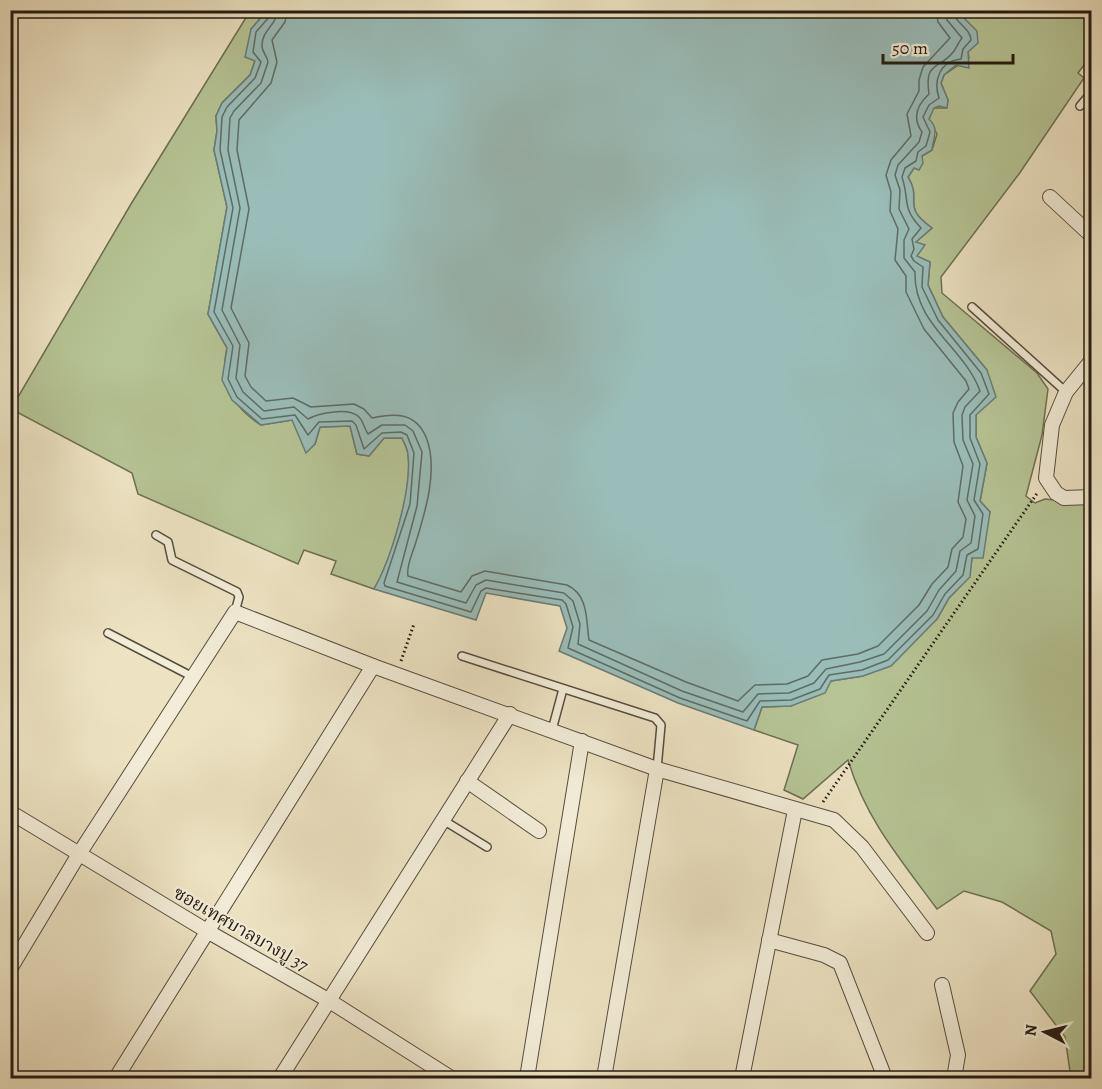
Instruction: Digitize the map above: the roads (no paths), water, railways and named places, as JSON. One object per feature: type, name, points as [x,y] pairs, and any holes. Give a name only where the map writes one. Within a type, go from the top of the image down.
[{"type":"street","points":[[1050,197],[1092,236]]},
{"type":"street","points":[[1092,360],[1066,392],[1052,425],[1047,478],[1056,493],[1064,498],[1092,497]]},
{"type":"street","points":[[10,969],[78,854],[235,612],[397,675],[657,769],[834,820],[862,847],[927,933]]},
{"type":"street","points":[[116,1078],[373,666]]},
{"type":"street","points":[[280,1078],[510,714]]},
{"type":"street","points":[[526,1078],[582,741]]},
{"type":"street","points":[[604,1078],[657,769]]},
{"type":"street","points":[[467,781],[539,831]]},
{"type":"street","points":[[742,1078],[795,810]]},
{"type":"street","name":"ซอยเทศบาลบางปู 37","points":[[10,812],[207,931],[328,999],[451,1078]]},
{"type":"street","points":[[769,940],[824,955],[840,963],[885,1078]]},
{"type":"street","points":[[942,985],[958,1055],[954,1078]]},
{"type":"lane","points":[[1080,106],[1092,92]]},
{"type":"lane","points":[[972,307],[1066,392]]},
{"type":"lane","points":[[156,535],[168,542],[172,560],[237,592],[239,597],[235,612]]},
{"type":"lane","points":[[108,633],[193,677]]},
{"type":"lane","points":[[462,656],[655,718],[661,725],[657,769]]},
{"type":"lane","points":[[552,730],[563,689]]},
{"type":"lane","points":[[443,820],[487,847]]},
{"type":"water","points":[[956,10],[977,31],[978,43],[968,52],[969,68],[956,65],[944,75],[941,83],[948,100],[947,108],[939,106],[934,108],[929,119],[935,130],[932,150],[922,156],[923,163],[919,170],[914,168],[908,177],[914,192],[914,208],[922,220],[932,228],[916,242],[925,245],[917,256],[930,262],[928,285],[943,317],[987,370],[996,397],[976,415],[976,437],[987,463],[980,501],[990,512],[983,558],[972,558],[970,577],[949,598],[937,619],[891,666],[863,676],[831,681],[825,693],[791,706],[762,707],[754,730],[678,703],[559,651],[567,628],[560,606],[486,593],[476,620],[374,589],[393,543],[407,486],[408,453],[402,438],[384,438],[369,456],[357,454],[350,426],[320,427],[315,444],[306,453],[292,420],[261,425],[232,400],[222,380],[227,348],[208,314],[227,207],[214,150],[217,131],[216,116],[222,103],[250,75],[255,61],[245,57],[251,29],[267,11]]}]
